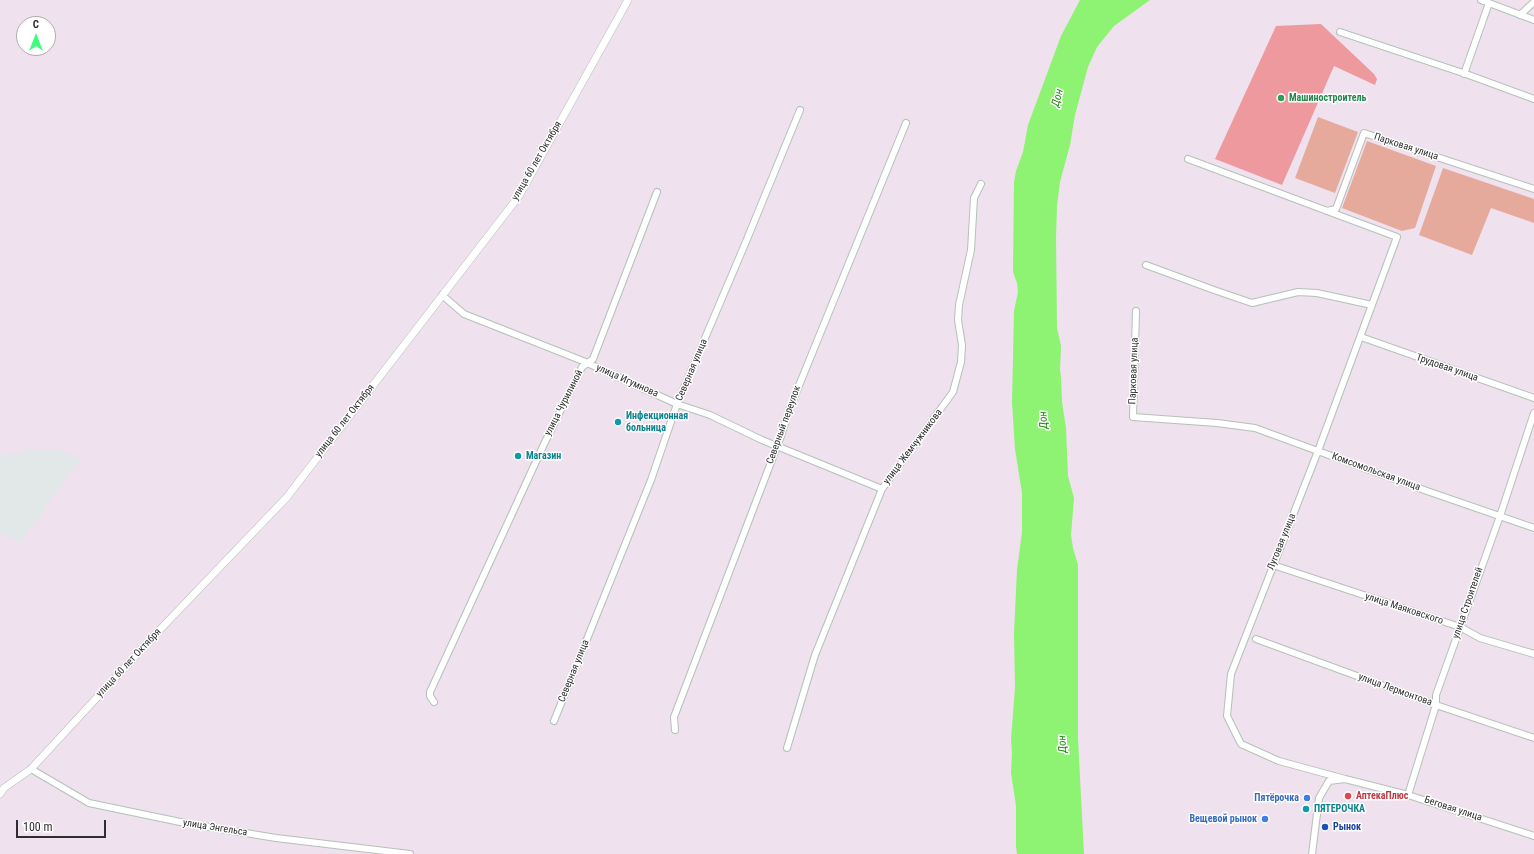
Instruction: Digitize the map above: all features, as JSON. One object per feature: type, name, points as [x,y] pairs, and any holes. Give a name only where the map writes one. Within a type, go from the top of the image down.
[{"type":"street","name":"улица 60 лет Октября","points":[[1,789],[31,769],[145,645],[287,496],[519,196],[628,0]]},
{"type":"street","points":[[1482,0],[1534,20]]},
{"type":"street","points":[[1520,15],[1534,2]]},
{"type":"street","points":[[1464,74],[1489,3]]},
{"type":"street","points":[[1340,32],[1464,74],[1534,100]]},
{"type":"street","name":"Северная улица","points":[[554,720],[651,480],[677,404],[800,110]]},
{"type":"street","name":"Северный переулок","points":[[675,730],[674,717],[777,446],[789,410],[906,123]]},
{"type":"street","name":"Парковая улица","points":[[1327,211],[1336,209],[1364,133],[1534,189]]},
{"type":"street","points":[[1188,159],[1327,211]]},
{"type":"street","name":"улица Жемчужникова","points":[[787,748],[815,655],[882,489],[954,392],[961,362],[962,345],[958,320],[971,250],[974,198],[981,184]]},
{"type":"street","name":"улица Чурилиной","points":[[434,702],[430,696],[430,692],[545,442],[582,367],[593,360],[657,192]]},
{"type":"street","name":"Луговая улица","points":[[1327,211],[1397,237],[1318,451],[1231,674],[1227,716],[1241,744],[1279,761],[1345,779]]},
{"type":"street","points":[[1146,265],[1252,303],[1298,292],[1317,293],[1372,305]]},
{"type":"street","name":"улица Игумнова","points":[[442,295],[464,314],[587,364],[677,404],[710,415],[777,446],[882,489]]},
{"type":"street","name":"Парковая улица","points":[[1136,311],[1133,418],[1217,423]]},
{"type":"street","name":"Трудовая улица","points":[[1361,337],[1534,398]]},
{"type":"street","name":"улица Строителей","points":[[1408,795],[1436,705],[1436,695],[1500,516],[1534,413]]},
{"type":"street","name":"Комсомольская улица","points":[[1217,423],[1255,428],[1534,528]]},
{"type":"street","name":"улица Маяковского","points":[[1273,565],[1460,627],[1480,638],[1534,654]]},
{"type":"street","name":"улица Лермонтова","points":[[1256,639],[1436,705],[1534,738]]},
{"type":"street","name":"улица Энгельса","points":[[31,769],[89,803],[185,823],[276,838],[410,854]]},
{"type":"street","points":[[1312,854],[1319,798],[1329,781],[1345,779]]},
{"type":"street","name":"Беговая улица","points":[[1345,779],[1408,795],[1534,836]]},
{"type":"shaded area","name":"Машиностроитель","points":[[1321,24],[1374,74],[1377,79],[1375,85],[1334,66],[1282,185],[1215,159],[1276,26]]},
{"type":"shaded area","points":[[1318,117],[1358,132],[1335,193],[1295,178]]},
{"type":"shaded area","points":[[1367,141],[1436,166],[1415,228],[1402,231],[1342,208]]},
{"type":"shaded area","points":[[1443,168],[1534,199],[1534,223],[1491,208],[1472,255],[1419,235]]},
{"type":"shaded area","points":[[61,449],[65,453],[80,459],[20,543],[0,532],[0,456],[28,450]]},
{"type":"water","name":"Дон","points":[[1080,0],[1150,0],[1114,26],[1097,47],[1088,67],[1075,115],[1070,145],[1060,182],[1057,206],[1057,328],[1061,346],[1060,370],[1062,402],[1066,428],[1068,476],[1074,498],[1071,535],[1078,565],[1078,739],[1084,854],[1017,854],[1016,806],[1011,773],[1011,739],[1015,688],[1014,633],[1017,570],[1022,532],[1022,493],[1015,449],[1012,402],[1014,311],[1018,292],[1017,283],[1013,272],[1014,182],[1016,171],[1023,152],[1028,125],[1061,36]]},
{"type":"place","name":"Машиностроитель","points":[[1281,98]]},
{"type":"place","name":"Инфекционная больница","points":[[618,422]]},
{"type":"place","name":"Магазин","points":[[518,456]]},
{"type":"place","name":"АптекаПлюс","points":[[1348,796]]},
{"type":"place","name":"Пятёрочка","points":[[1307,798]]},
{"type":"place","name":"ПЯТЕРОЧКА","points":[[1306,809]]},
{"type":"place","name":"Вещевой рынок","points":[[1265,819]]},
{"type":"place","name":"Рынок","points":[[1325,827]]}]
